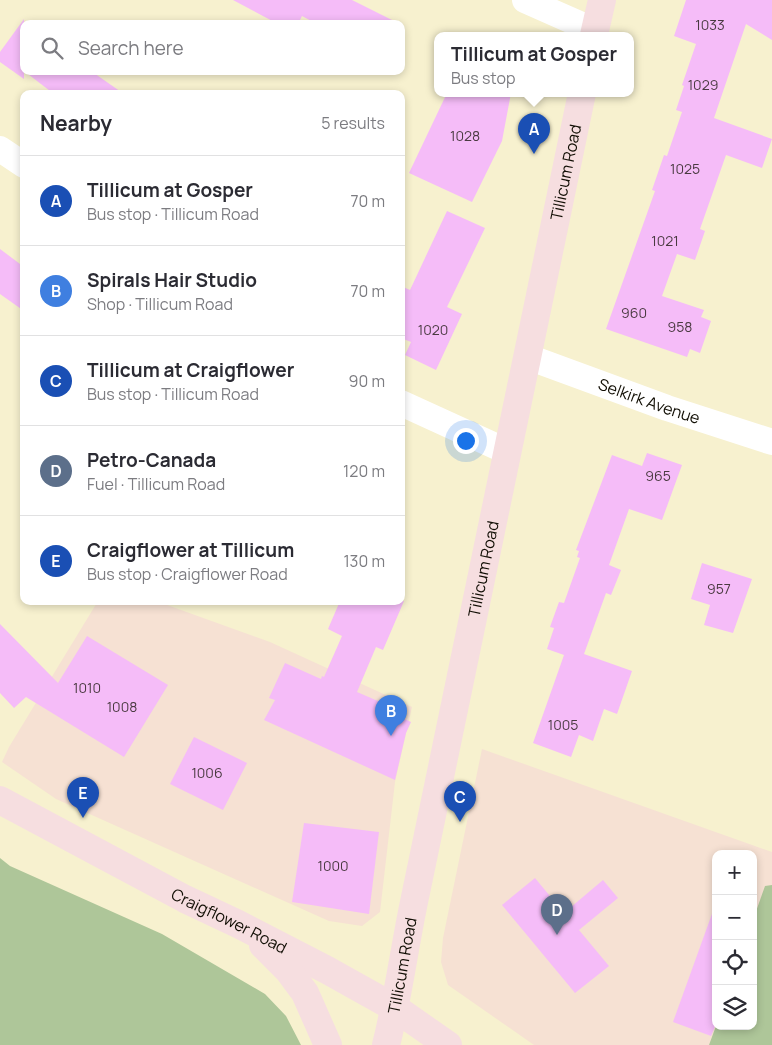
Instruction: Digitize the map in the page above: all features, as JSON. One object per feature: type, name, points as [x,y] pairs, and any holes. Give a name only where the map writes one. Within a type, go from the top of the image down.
[{"type":"main road","points":[[595,32],[602,0]]},
{"type":"main road","name":"Tillicum Road","points":[[386,1045],[581,97]]},
{"type":"main road","name":"Craigflower Road","points":[[2,801],[185,899],[327,970],[395,1008],[448,1045]]},
{"type":"main road","points":[[210,910],[263,945],[288,970],[305,993],[328,1045]]},
{"type":"street","points":[[525,0],[593,32]]},
{"type":"street","points":[[0,149],[20,162]]},
{"type":"street","name":"Selkirk Avenue","points":[[528,357],[667,408],[772,442]]},
{"type":"street","points":[[405,405],[508,452]]},
{"type":"shaded area","points":[[96,605],[167,605],[270,642],[412,707],[395,782],[380,912],[362,926],[329,921],[56,799],[2,762],[9,747]]},
{"type":"shaded area","points":[[482,749],[772,852],[772,1045],[534,1045],[448,985],[441,962],[443,938]]},
{"type":"green space","points":[[0,858],[10,866],[162,934],[265,994],[286,1016],[301,1045],[0,1045]]},
{"type":"green space","points":[[772,885],[772,1045],[709,1045],[715,1030],[757,1030],[757,909],[765,886]]},
{"type":"building","points":[[233,0],[352,0],[392,20],[310,20],[302,16],[300,20],[270,20]]},
{"type":"building","points":[[686,0],[772,0],[772,40],[746,24],[714,118],[772,139],[762,168],[726,155],[700,229],[705,231],[695,260],[677,254],[662,296],[704,310],[701,317],[711,321],[700,353],[690,349],[687,357],[606,329],[655,191],[652,190],[664,155],[667,156],[682,112],[676,110],[684,86],[682,85],[696,44],[674,36]]},
{"type":"building","points":[[20,24],[20,75],[24,75],[24,79],[0,62],[0,52]]},
{"type":"building","points":[[29,75],[97,75],[118,90],[49,90]]},
{"type":"building","points":[[445,97],[510,97],[502,141],[472,202],[409,173]]},
{"type":"building","points":[[447,211],[485,228],[447,307],[462,314],[436,370],[405,355],[411,342],[405,340],[405,288],[410,290]]},
{"type":"building","points":[[0,249],[20,264],[20,308],[0,294]]},
{"type":"building","points":[[647,453],[682,465],[662,520],[629,509],[609,565],[621,570],[611,595],[606,593],[584,654],[632,671],[617,714],[604,709],[593,741],[579,735],[571,757],[533,743],[564,655],[547,649],[554,628],[550,627],[559,602],[564,603],[580,558],[577,557],[579,551],[576,550],[612,455],[642,466]]},
{"type":"building","points":[[702,563],[752,579],[733,633],[704,625],[710,605],[691,599]]},
{"type":"building","points":[[338,605],[402,605],[383,650],[376,647],[357,692],[385,704],[383,709],[411,722],[406,733],[395,780],[264,720],[275,700],[269,698],[285,663],[321,679],[322,676],[324,677],[342,636],[328,629]]},
{"type":"building","points":[[0,624],[58,683],[87,636],[168,685],[124,757],[26,697],[14,708],[0,693]]},
{"type":"building","points":[[194,737],[247,763],[223,810],[170,784]]},
{"type":"building","points":[[304,823],[379,832],[369,914],[292,902]]},
{"type":"building","points":[[535,878],[564,913],[603,880],[618,898],[579,930],[609,966],[575,993],[502,905]]},
{"type":"building","points":[[712,914],[714,1030],[711,1036],[673,1022]]},
{"type":"place","name":"Tillicum at Gosper","points":[[534,154]]},
{"type":"place","name":"Spirals Hair Studio","points":[[391,736]]},
{"type":"place","name":"Craigflower at Tillicum","points":[[83,818]]},
{"type":"place","name":"Tillicum at Craigflower","points":[[460,822]]},
{"type":"place","name":"Petro-Canada","points":[[557,935]]}]
